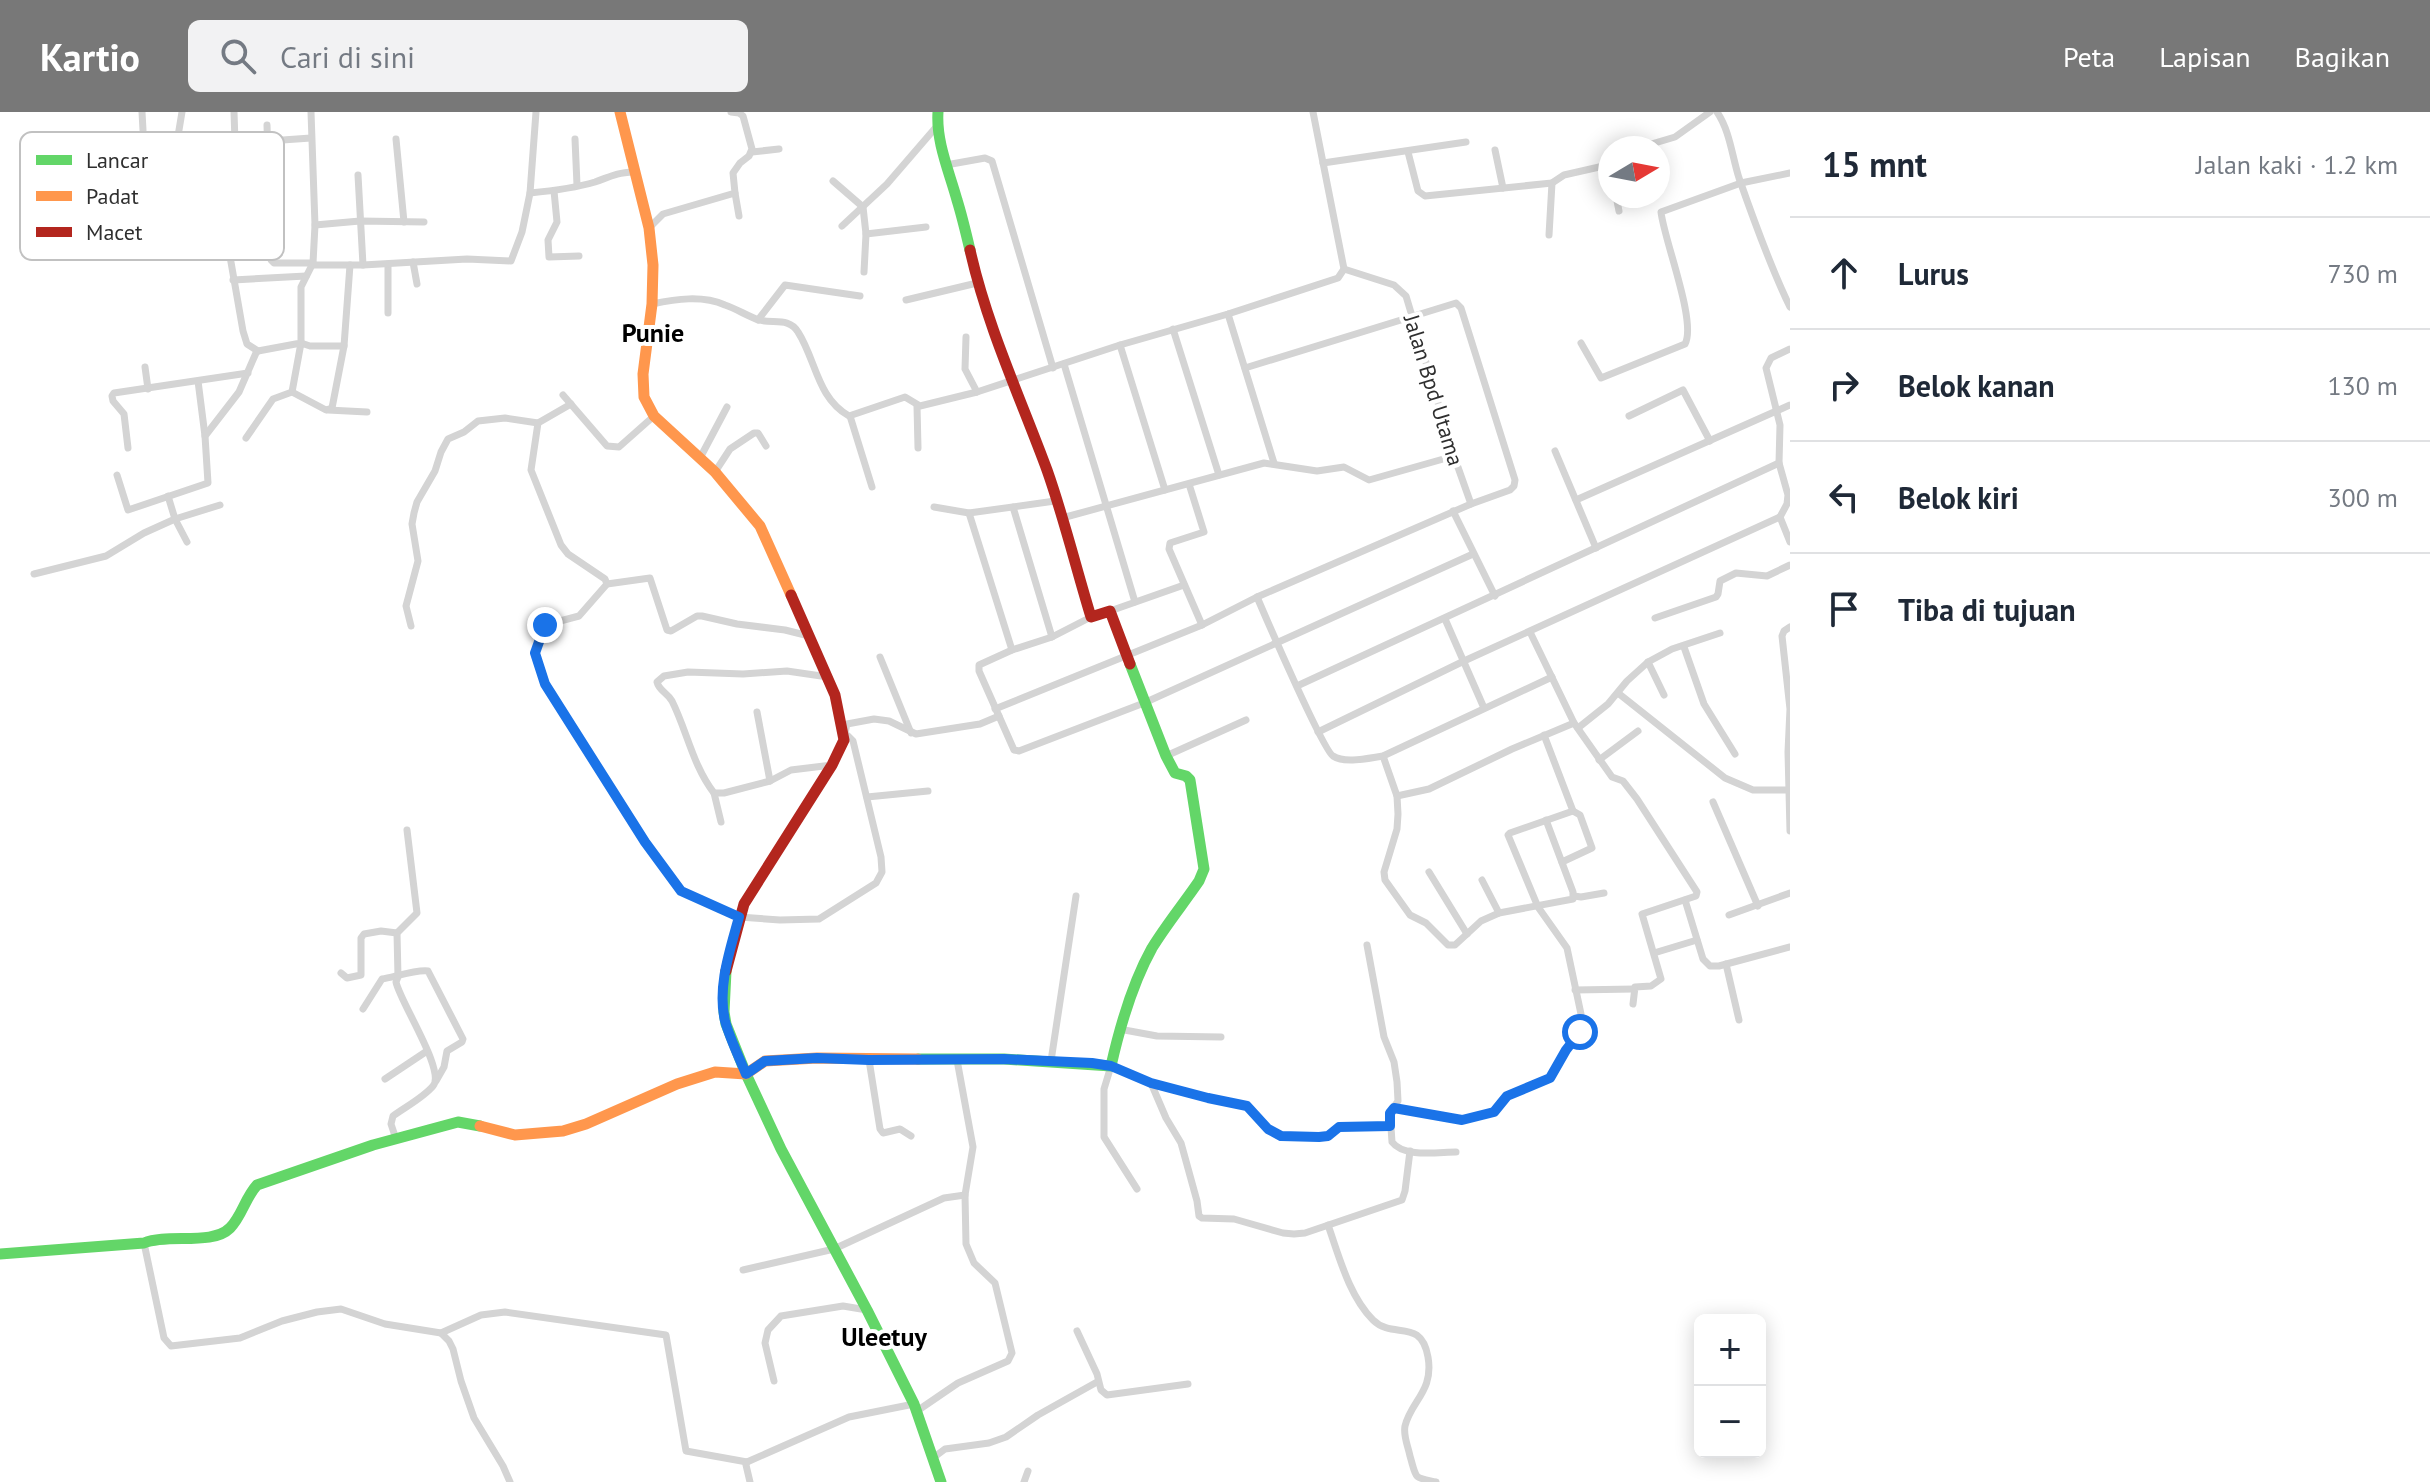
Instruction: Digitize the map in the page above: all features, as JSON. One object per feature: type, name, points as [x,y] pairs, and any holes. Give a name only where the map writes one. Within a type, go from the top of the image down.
[{"type":"street","points":[[142,112],[143,130]]},
{"type":"street","points":[[178,132],[182,112]]},
{"type":"street","points":[[234,112],[235,132]]},
{"type":"street","points":[[292,392],[301,343],[301,287],[311,268],[315,225],[311,112]]},
{"type":"street","points":[[271,260],[311,268],[350,269],[363,265],[467,259],[511,261],[522,232],[530,193],[536,112]]},
{"type":"street","points":[[620,112],[649,228],[653,265],[644,397],[654,416],[715,472],[764,534],[828,677],[844,738]]},
{"type":"street","points":[[731,112],[743,116],[752,152]]},
{"type":"street","points":[[938,112],[937,126],[977,283],[1048,473],[1091,617]]},
{"type":"street","points":[[917,406],[977,392],[1338,278],[1344,269],[1313,112]]},
{"type":"street","points":[[1670,138],[1710,112]]},
{"type":"street","points":[[1717,112],[1768,258],[1789,302]]},
{"type":"street","points":[[267,125],[267,132]]},
{"type":"street","points":[[842,226],[887,184],[937,126]]},
{"type":"street","points":[[284,139],[311,138]]},
{"type":"street","points":[[396,139],[404,222]]},
{"type":"street","points":[[575,139],[577,185]]},
{"type":"street","points":[[1323,163],[1466,142]]},
{"type":"street","points":[[739,216],[734,170],[752,152],[779,149]]},
{"type":"street","points":[[1495,150],[1503,188]]},
{"type":"street","points":[[1408,152],[1421,195],[1552,183],[1564,175],[1598,168]]},
{"type":"street","points":[[946,165],[985,158],[992,161],[1053,368]]},
{"type":"street","points":[[530,193],[554,191],[613,174],[634,172]]},
{"type":"street","points":[[1581,343],[1601,378],[1685,344],[1688,336],[1679,282],[1661,212],[1741,183],[1790,173]]},
{"type":"street","points":[[358,175],[363,265]]},
{"type":"street","points":[[833,181],[863,207],[866,234],[864,272]]},
{"type":"street","points":[[1549,235],[1552,183]]},
{"type":"street","points":[[554,191],[557,222],[549,236],[549,257],[579,256]]},
{"type":"street","points":[[649,228],[663,214],[735,193]]},
{"type":"street","points":[[315,225],[360,221],[424,222]]},
{"type":"street","points":[[866,234],[926,227]]},
{"type":"street","points":[[230,260],[239,332],[247,344],[258,351],[301,343],[344,346]]},
{"type":"street","points":[[414,263],[417,284]]},
{"type":"street","points":[[388,264],[388,313]]},
{"type":"street","points":[[233,275],[311,268]]},
{"type":"street","points":[[328,410],[332,408],[344,346],[350,269]]},
{"type":"street","name":"Jalan Bpd Utama","points":[[1344,269],[1380,279],[1399,288],[1406,296],[1471,504]]},
{"type":"street","points":[[906,300],[977,283]]},
{"type":"street","points":[[757,319],[785,285],[860,296]]},
{"type":"street","points":[[652,304],[680,298],[714,301],[757,319],[785,322],[797,330],[831,402],[850,416],[872,487]]},
{"type":"street","points":[[941,1482],[915,1408],[867,1310],[781,1149],[726,1024],[723,1002],[728,959],[739,917],[749,896],[832,765],[847,724],[874,719],[896,723],[911,733],[920,733],[980,724],[997,713],[1202,625],[1257,597],[1514,486],[1515,480],[1461,308],[1454,303],[1245,368]]},
{"type":"street","points":[[1228,314],[1274,463]]},
{"type":"street","points":[[1173,329],[1219,475]]},
{"type":"street","points":[[966,337],[965,369],[977,392]]},
{"type":"street","points":[[1120,345],[1165,490]]},
{"type":"street","points":[[1318,732],[1464,661],[1780,517],[1789,494],[1779,463],[1780,425],[1766,368],[1771,358],[1790,349]]},
{"type":"street","points":[[205,436],[233,402],[258,351]]},
{"type":"street","points":[[1064,364],[1135,602]]},
{"type":"street","points":[[145,367],[148,389]]},
{"type":"street","points":[[128,448],[124,414],[113,401],[112,396],[116,393],[248,373]]},
{"type":"street","points":[[117,475],[128,510],[209,483],[198,381]]},
{"type":"street","points":[[1629,416],[1683,390],[1710,441]]},
{"type":"street","points":[[246,438],[273,399],[292,392],[328,410],[367,412]]},
{"type":"street","points":[[563,395],[607,446],[619,447],[654,416]]},
{"type":"street","points":[[850,416],[909,398],[917,406],[918,448]]},
{"type":"street","points":[[411,626],[406,606],[418,561],[412,524],[414,513],[448,439],[478,421],[505,418],[538,423],[571,404]]},
{"type":"street","points":[[1576,500],[1790,405]]},
{"type":"street","points":[[700,458],[727,407]]},
{"type":"street","points":[[538,423],[531,470],[557,537],[568,554],[605,579],[607,584]]},
{"type":"street","points":[[715,472],[730,449],[754,433],[758,433],[766,446]]},
{"type":"street","points":[[1555,451],[1596,548]]},
{"type":"street","points":[[1062,518],[1264,463],[1317,471],[1344,467],[1369,480],[1454,456]]},
{"type":"street","points":[[1297,686],[1779,463]]},
{"type":"street","points":[[1189,484],[1204,531],[1169,546],[1202,625]]},
{"type":"street","points":[[168,496],[187,542]]},
{"type":"street","points":[[934,507],[969,513],[1055,501]]},
{"type":"street","points":[[34,574],[106,556],[175,519],[220,505]]},
{"type":"street","points":[[1013,507],[1052,637]]},
{"type":"street","points":[[1453,511],[1495,596]]},
{"type":"street","points":[[969,513],[1012,650]]},
{"type":"street","points":[[1780,517],[1790,542]]},
{"type":"street","points":[[1184,585],[1091,617],[1052,637],[980,663],[978,667],[1011,748],[1016,751],[1144,703],[1473,554]]},
{"type":"street","points":[[1655,618],[1713,599],[1718,594],[1720,581],[1734,573],[1765,577],[1790,565]]},
{"type":"street","points":[[811,636],[702,616],[671,631],[667,630],[650,578],[607,584],[579,616],[545,625],[535,653],[545,684],[645,842],[681,891],[739,917],[819,919],[876,883],[882,872],[881,857],[853,741],[848,736],[844,738]]},
{"type":"street","points":[[1257,597],[1318,732],[1330,755],[1335,757],[1359,759],[1383,756],[1552,677]]},
{"type":"street","points":[[1110,611],[1166,756],[1175,773],[1190,780],[1204,869],[1148,955],[1119,1029],[1104,1089],[1104,1137],[1137,1189]]},
{"type":"street","points":[[1445,619],[1484,708]]},
{"type":"street","points":[[1790,627],[1782,636],[1790,709],[1790,831]]},
{"type":"street","points":[[1530,632],[1576,726],[1612,777],[1623,781],[1637,799],[1697,892],[1696,896],[1642,914],[1661,979],[1651,986],[1634,989],[1575,990]]},
{"type":"street","points":[[1397,796],[1429,789],[1544,735],[1576,726],[1618,693],[1648,662],[1672,649],[1720,633]]},
{"type":"street","points":[[1684,647],[1704,704],[1735,754]]},
{"type":"street","points":[[880,657],[911,733]]},
{"type":"street","points":[[1648,662],[1664,695]]},
{"type":"street","points":[[721,822],[714,793],[689,746],[671,699],[658,687],[658,679],[688,672],[743,674],[787,671],[828,677]]},
{"type":"street","points":[[1618,693],[1725,778],[1753,790],[1788,790]]},
{"type":"street","points":[[757,712],[770,781]]},
{"type":"street","points":[[1166,756],[1246,720]]},
{"type":"street","points":[[1599,760],[1638,731]]},
{"type":"street","points":[[1544,735],[1573,811],[1580,815],[1592,848],[1562,862]]},
{"type":"street","points":[[1383,756],[1397,796],[1397,829],[1384,872],[1385,880],[1410,915],[1426,923],[1448,945],[1455,945],[1481,921],[1499,913],[1570,901],[1574,896]]},
{"type":"street","points":[[714,793],[770,781],[791,770],[832,765]]},
{"type":"street","points":[[867,797],[928,791]]},
{"type":"street","points":[[1713,802],[1758,906]]},
{"type":"street","points":[[1394,1108],[1462,1120],[1494,1112],[1507,1096],[1550,1078],[1580,1032],[1581,1014],[1567,948],[1538,907],[1508,835],[1573,811]]},
{"type":"street","points":[[1546,820],[1574,896]]},
{"type":"street","points":[[407,830],[417,913],[397,933],[396,982],[427,1051],[436,1081]]},
{"type":"street","points":[[1429,872],[1467,934]]},
{"type":"street","points":[[1482,880],[1499,913]]},
{"type":"street","points":[[1574,896],[1604,893]]},
{"type":"street","points":[[1729,915],[1790,893]]},
{"type":"street","points":[[1051,1061],[1076,896]]},
{"type":"street","points":[[1685,900],[1707,965],[1726,964],[1790,947]]},
{"type":"street","points":[[341,973],[347,978],[361,975],[361,938],[364,934],[381,931],[397,933]]},
{"type":"street","points":[[1654,953],[1697,940]]},
{"type":"street","points":[[1367,945],[1384,1037],[1394,1062],[1398,1099],[1390,1113],[1394,1146],[1427,1153],[1456,1152]]},
{"type":"street","points":[[1726,964],[1739,1020]]},
{"type":"street","points":[[363,1009],[380,980],[422,969],[428,971],[463,1039],[447,1051],[445,1064],[432,1087],[393,1116],[391,1124],[396,1139]]},
{"type":"street","points":[[1633,1004],[1634,989]]},
{"type":"street","points":[[1119,1029],[1157,1036],[1221,1037]]},
{"type":"street","points":[[385,1079],[427,1051]]},
{"type":"street","points":[[0,1254],[144,1243],[154,1238],[210,1236],[225,1232],[257,1185],[396,1139],[461,1122],[515,1135],[563,1131],[677,1084],[715,1072],[746,1074],[765,1061],[817,1058],[1051,1061],[1111,1066],[1151,1083],[1247,1106],[1268,1129],[1281,1136],[1319,1137],[1328,1136],[1339,1127],[1390,1126]]},
{"type":"street","points":[[869,1060],[880,1129],[883,1133],[900,1129],[911,1136]]},
{"type":"street","points":[[144,1243],[164,1338],[171,1346],[232,1340],[282,1321],[341,1309],[385,1324],[441,1333],[481,1315],[505,1312],[666,1335],[686,1451],[747,1462],[849,1417],[915,1408],[958,1383],[1008,1361],[1012,1355],[995,1283],[974,1263],[966,1244],[965,1195],[973,1147],[957,1060]]},
{"type":"street","points":[[1151,1083],[1181,1143],[1200,1218],[1234,1219],[1294,1234],[1328,1225],[1402,1200],[1410,1151]]},
{"type":"street","points":[[743,1270],[834,1249],[944,1198],[965,1195]]},
{"type":"street","points":[[1328,1225],[1358,1299],[1370,1317],[1387,1329],[1412,1331],[1425,1346],[1429,1360],[1428,1376],[1420,1400],[1407,1419],[1405,1431],[1416,1476],[1422,1481],[1436,1482]]},
{"type":"street","points":[[774,1381],[765,1343],[768,1330],[781,1316],[843,1306],[867,1310]]},
{"type":"street","points":[[449,1341],[455,1327]]},
{"type":"street","points":[[1077,1331],[1101,1390],[1110,1395],[1188,1384]]},
{"type":"street","points":[[441,1333],[449,1341],[474,1418],[510,1482]]},
{"type":"street","points":[[933,1458],[945,1449],[989,1443],[1006,1437],[1097,1382]]},
{"type":"street","points":[[747,1462],[750,1482]]},
{"type":"street","points":[[1024,1482],[1028,1471]]},
{"type":"traffic: fast","points":[[938,112],[941,145],[970,250]]},
{"type":"traffic: fast","points":[[918,1059],[1004,1059],[1111,1066],[1138,976],[1157,939],[1199,881],[1204,869],[1190,780],[1175,773],[1166,756],[1130,664]]},
{"type":"traffic: fast","points":[[726,971],[726,1024],[746,1074],[781,1149],[914,1404],[941,1482]]},
{"type":"traffic: fast","points":[[0,1254],[212,1237],[230,1228],[257,1185],[373,1145],[458,1122],[480,1126]]},
{"type":"traffic: slow","points":[[620,112],[649,228],[653,265],[652,304],[643,374],[644,397],[654,416],[715,472],[760,526],[791,595]]},
{"type":"traffic: slow","points":[[480,1126],[515,1135],[563,1131],[677,1084],[715,1072],[746,1074],[765,1061],[918,1059]]},
{"type":"traffic: jam","points":[[970,250],[995,334],[1053,488],[1091,617],[1110,611],[1130,664]]},
{"type":"traffic: jam","points":[[726,971],[744,904],[832,765],[844,740],[835,695],[791,595]]},
{"type":"district","name":"Punie","points":[[653,333]]},
{"type":"district","name":"Uleetuy","points":[[884,1337]]},
{"type":"route","points":[[545,625],[535,653],[545,684],[645,842],[681,891],[739,917],[728,959],[723,1002],[726,1024],[746,1074],[765,1061],[817,1058],[1092,1063],[1111,1066],[1151,1083],[1247,1106],[1263,1125],[1281,1136],[1319,1137],[1328,1136],[1339,1127],[1390,1126],[1390,1113],[1394,1108],[1462,1120],[1494,1112],[1507,1096],[1550,1078],[1580,1032]]}]
